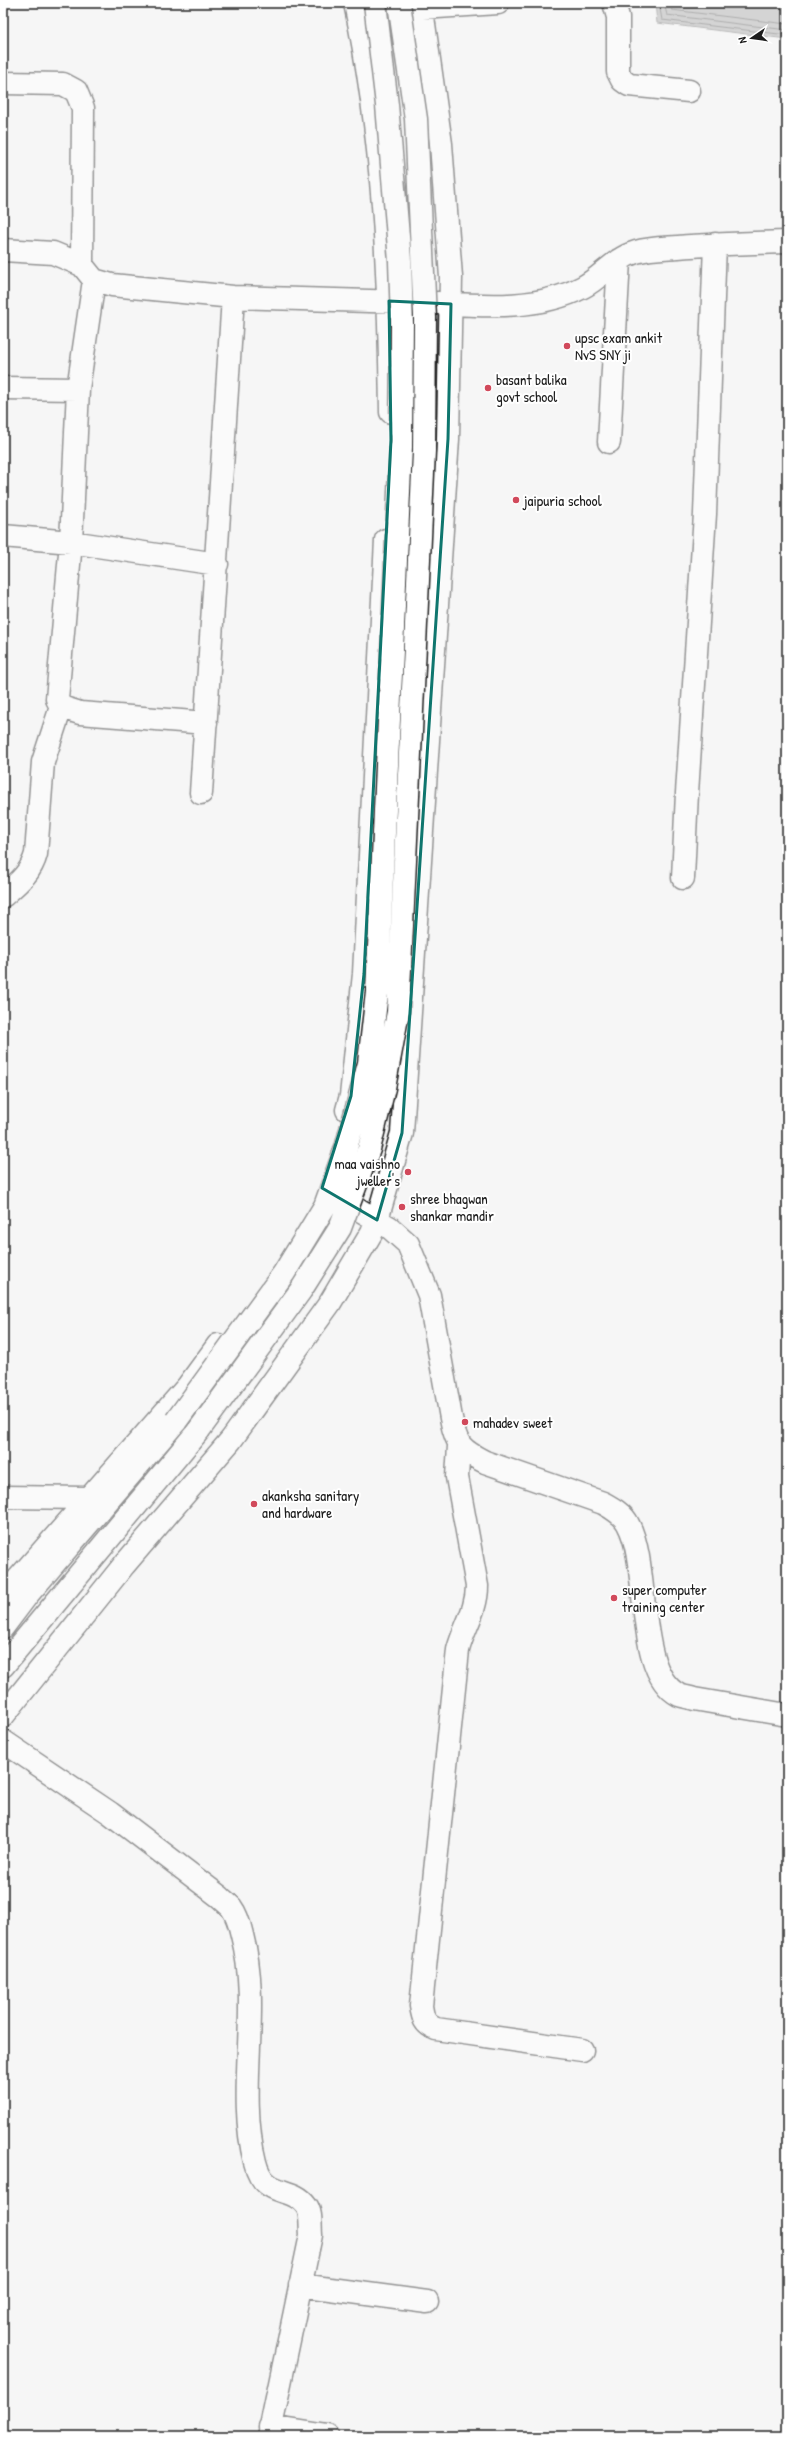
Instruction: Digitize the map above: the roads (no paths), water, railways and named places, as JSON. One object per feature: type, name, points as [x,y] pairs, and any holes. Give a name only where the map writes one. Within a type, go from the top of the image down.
[{"type":"main road","points":[[3,1596],[188,1386],[278,1265],[322,1188],[351,1096],[364,974],[391,440],[389,301],[383,193],[368,60],[355,3]]},
{"type":"main road","points":[[3,1627],[28,1594],[176,1421],[284,1273],[324,1206],[347,1145],[369,1063],[377,992],[401,447],[402,323],[400,261],[386,98],[375,3]]},
{"type":"main road","points":[[3,1666],[199,1430],[301,1290],[340,1228],[369,1149],[384,1088],[398,1012],[424,451],[425,325],[416,119],[399,3]]},
{"type":"main road","points":[[3,1716],[124,1565],[231,1440],[330,1303],[377,1220],[402,1133],[448,439],[451,277],[441,144],[421,6],[498,3]]},
{"type":"main road","points":[[614,3],[618,17],[618,72],[622,80],[629,85],[689,91]]},
{"type":"main road","points":[[3,83],[63,84],[76,91],[83,108],[88,272],[78,389],[71,542],[57,686],[57,699],[61,707],[44,762],[33,865],[28,872],[3,896]]},
{"type":"main road","points":[[3,250],[52,253],[112,285],[233,297],[506,305],[543,301],[565,295],[584,286],[619,260],[637,251],[715,244],[787,242]]},
{"type":"main road","points":[[683,878],[686,793],[705,514],[715,244]]},
{"type":"main road","points":[[609,442],[619,260]]},
{"type":"main road","points":[[201,793],[217,564],[233,297]]},
{"type":"main road","points":[[3,388],[78,389]]},
{"type":"main road","points":[[3,536],[71,542],[217,564]]},
{"type":"main road","points":[[61,707],[80,713],[206,723]]},
{"type":"main road","points":[[322,1188],[377,1220],[408,1244],[429,1295],[451,1418],[455,1437],[459,1446],[468,1454],[485,1462],[603,1502],[616,1510],[628,1523],[634,1537],[642,1579],[648,1637],[655,1663],[667,1685],[679,1695],[694,1699],[787,1715]]},
{"type":"main road","points":[[459,1446],[457,1477],[477,1586],[477,1598],[474,1610],[463,1632],[458,1650],[422,2006],[423,2020],[428,2026],[436,2029],[582,2050]]},
{"type":"main road","points":[[3,1497],[88,1498]]},
{"type":"main road","points":[[3,1741],[60,1778],[220,1897],[231,1908],[238,1920],[249,1968],[251,1997],[248,2096],[250,2134],[260,2176],[267,2185],[306,2204],[309,2213],[311,2235],[269,2431],[328,2436]]},
{"type":"main road","points":[[300,2285],[427,2302]]},
{"type":"water","points":[[655,3],[787,3],[787,39],[657,23]]},
{"type":"place","name":"upsc exam ankit NvS SNY ji","points":[[567,346]]},
{"type":"place","name":"basant balika govt school","points":[[488,388]]},
{"type":"place","name":"jaipuria school","points":[[516,500]]},
{"type":"place","name":"maa vaishno jweller's","points":[[408,1172]]},
{"type":"place","name":"shree bhagwan shankar mandir","points":[[402,1207]]},
{"type":"place","name":"mahadev sweet","points":[[465,1422]]},
{"type":"place","name":"akanksha sanitary and hardware","points":[[254,1504]]},
{"type":"place","name":"super computer training center","points":[[614,1598]]}]
